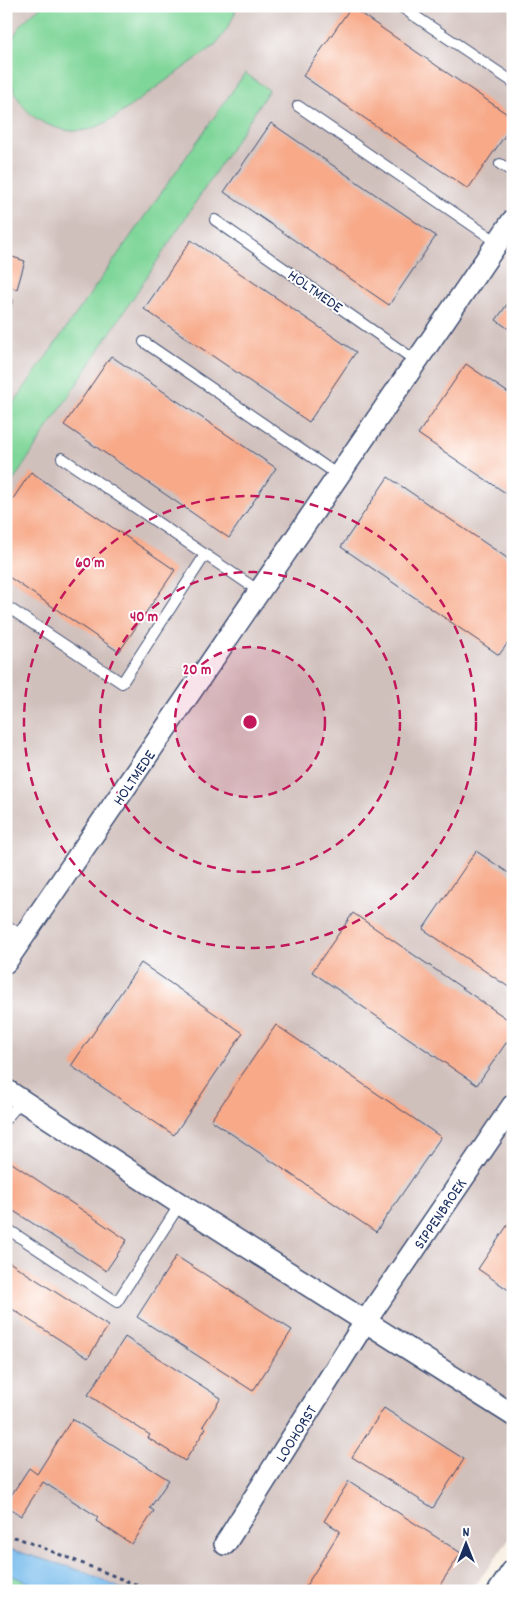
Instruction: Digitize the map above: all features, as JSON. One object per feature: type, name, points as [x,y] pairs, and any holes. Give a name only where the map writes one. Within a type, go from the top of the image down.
[{"type":"street","name":"HOLTMEDE","points":[[6,962],[15,931],[259,591],[513,220]]},
{"type":"street","points":[[14,1095],[180,1204],[513,1415]]},
{"type":"street","name":"SIPPENBROEK","points":[[365,1322],[513,1105]]},
{"type":"street","name":"LOOHORST","points":[[225,1544],[365,1322]]},
{"type":"street","points":[[499,1591],[513,1570]]},
{"type":"lane","points":[[400,6],[415,11],[513,82]]},
{"type":"lane","points":[[298,106],[497,242]]},
{"type":"lane","points":[[500,164],[513,172]]},
{"type":"lane","name":"HOLTMEDE","points":[[215,220],[416,361]]},
{"type":"lane","points":[[144,342],[338,475]]},
{"type":"lane","points":[[62,458],[259,591]]},
{"type":"lane","points":[[6,606],[122,683],[205,555]]},
{"type":"lane","points":[[6,1119],[14,1095]]},
{"type":"lane","points":[[6,1228],[117,1302],[180,1204]]},
{"type":"path","points":[[6,1535],[152,1591]]},
{"type":"shaded area","points":[[6,6],[513,6],[513,1534],[471,1591],[6,1591]]},
{"type":"green space","points":[[42,6],[237,6],[228,28],[214,46],[114,118],[93,128],[75,131],[54,127],[33,116],[17,97],[12,85],[9,59],[15,34],[27,18]]},
{"type":"green space","points":[[245,73],[269,90],[6,492],[6,414]]},
{"type":"green space","points":[[6,1573],[49,1591],[6,1591]]},
{"type":"water","points":[[6,1548],[82,1571],[126,1591],[49,1591],[6,1573]]},
{"type":"building","points":[[351,7],[513,118],[513,124],[468,189],[303,76]]},
{"type":"building","points":[[271,123],[436,236],[389,305],[224,192]]},
{"type":"building","points":[[191,240],[356,352],[309,422],[144,309]]},
{"type":"building","points":[[6,255],[25,261],[17,289],[6,286]]},
{"type":"building","points":[[6,296],[13,299],[7,321],[6,321]]},
{"type":"building","points":[[513,296],[513,332],[496,320]]},
{"type":"building","points":[[111,356],[276,468],[229,538],[64,425]]},
{"type":"building","points":[[466,364],[513,396],[513,498],[418,434]]},
{"type":"building","points":[[31,472],[175,570],[119,652],[6,575],[6,509]]},
{"type":"building","points":[[388,477],[513,562],[513,636],[499,655],[341,547]]},
{"type":"building","points":[[476,851],[513,876],[513,990],[423,929]]},
{"type":"building","points":[[353,913],[513,1023],[513,1033],[477,1085],[312,972]]},
{"type":"building","points":[[141,963],[243,1033],[174,1135],[71,1066]]},
{"type":"building","points":[[276,1025],[441,1137],[376,1232],[211,1120]]},
{"type":"building","points":[[6,1159],[127,1240],[106,1271],[6,1206]]},
{"type":"building","points":[[513,1217],[513,1293],[478,1269]]},
{"type":"building","points":[[176,1256],[292,1330],[253,1391],[137,1317]]},
{"type":"building","points":[[6,1260],[108,1326],[88,1358],[6,1305]]},
{"type":"building","points":[[125,1337],[221,1398],[203,1426],[206,1428],[185,1461],[148,1438],[150,1435],[88,1395]]},
{"type":"building","points":[[384,1408],[464,1459],[433,1508],[352,1457]]},
{"type":"building","points":[[72,1419],[169,1480],[150,1508],[154,1511],[132,1544],[96,1521],[98,1517],[43,1482],[21,1516],[6,1506],[6,1503],[29,1468],[37,1474]]},
{"type":"building","points":[[349,1481],[461,1553],[436,1591],[303,1591],[340,1531],[324,1521]]}]
